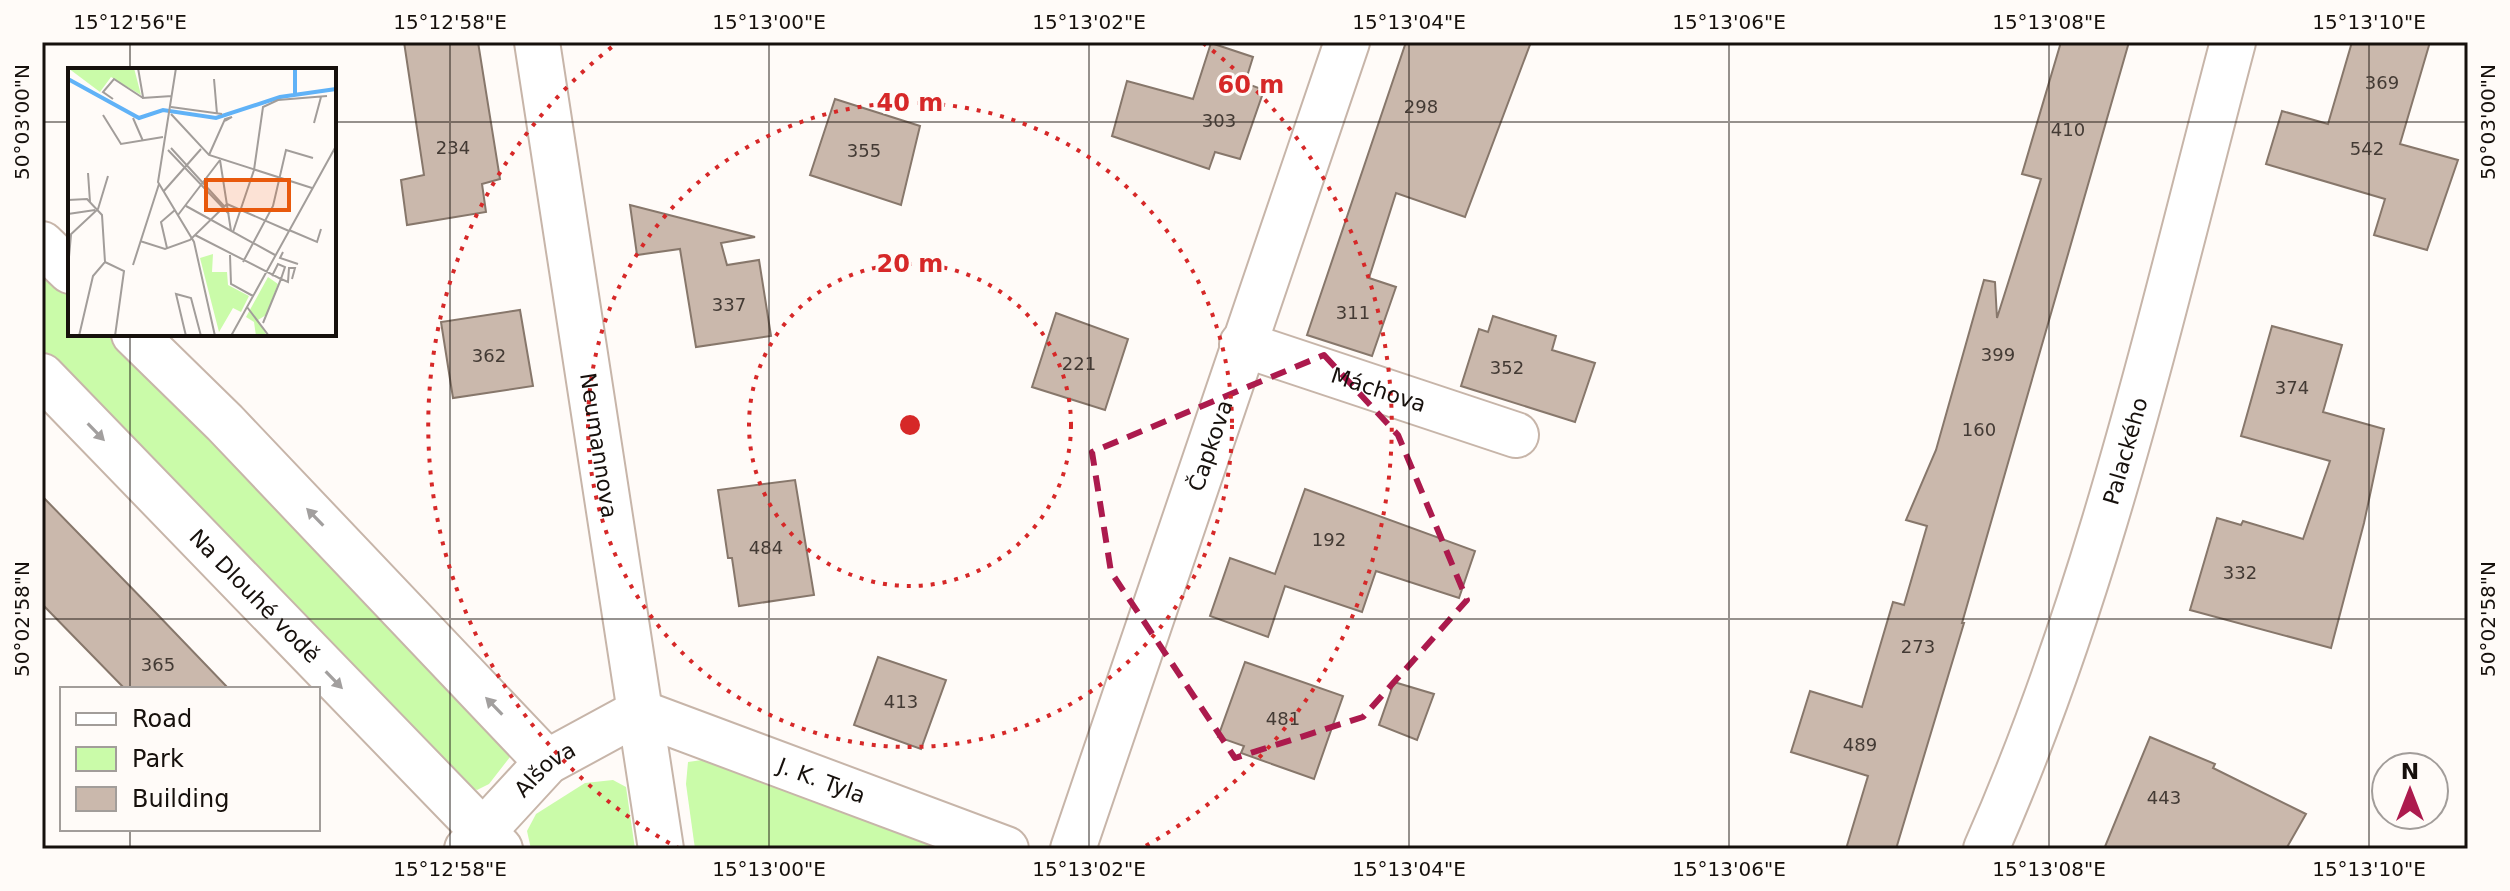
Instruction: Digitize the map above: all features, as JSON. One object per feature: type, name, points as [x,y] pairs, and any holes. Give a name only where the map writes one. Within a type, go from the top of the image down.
[{"type":"street","name":"Neumannova","points":[[537,42],[661,849]]},
{"type":"street","name":"Čapkova","points":[[1073,849],[1347,42]]},
{"type":"street","name":"Palackého","points":[[1986,849],[2017,780],[2095,562],[2233,42]]},
{"type":"street","points":[[42,244],[68,269]]},
{"type":"street","points":[[136,336],[225,423],[547,762]]},
{"type":"street","name":"Máchova","points":[[1242,344],[1516,435]]},
{"type":"street","name":"Na Dlouhé vodě","points":[[42,376],[483,844]]},
{"type":"street","name":"Alšova","points":[[483,844],[547,762],[639,712]]},
{"type":"street","name":"J. K. Tyla","points":[[639,712],[1006,849]]},
{"type":"highlighted area","points":[[1324,355],[1398,435],[1467,600],[1363,717],[1235,758],[1111,572],[1092,452]]},
{"type":"green space","points":[[42,261],[68,287],[68,336],[117,336],[508,740],[510,757],[489,784],[477,790],[463,784],[42,349]]},
{"type":"green space","points":[[709,759],[963,849],[695,849],[686,784],[688,762]]},
{"type":"green space","points":[[613,780],[626,787],[635,849],[531,849],[527,831],[536,814],[585,783]]},
{"type":"building","points":[[404,42],[478,42],[500,179],[482,184],[486,212],[407,225],[401,180],[424,175]]},
{"type":"building","points":[[1406,42],[1531,42],[1465,217],[1396,193],[1369,278],[1396,287],[1372,356],[1307,335]]},
{"type":"building","points":[[2061,42],[2129,42],[1964,623],[1896,849],[1846,849],[1868,776],[1791,752],[1810,691],[1862,707],[1893,602],[1904,605],[1927,526],[1906,520],[1936,450],[1984,280],[1995,282],[1997,318],[2041,179],[2022,174]]},
{"type":"building","points":[[2352,42],[2430,42],[2400,144],[2458,160],[2427,250],[2374,235],[2385,199],[2266,164],[2282,111],[2328,124]]},
{"type":"building","points":[[1211,43],[1253,57],[1245,83],[1264,90],[1240,159],[1215,152],[1209,169],[1112,136],[1127,81],[1193,99]]},
{"type":"building","points":[[835,99],[920,126],[901,205],[810,175]]},
{"type":"building","points":[[630,205],[755,237],[721,243],[727,265],[759,260],[771,336],[696,347],[680,249],[637,255]]},
{"type":"building","points":[[520,310],[533,386],[453,398],[441,322]]},
{"type":"building","points":[[1056,313],[1128,339],[1105,410],[1032,387]]},
{"type":"building","points":[[1493,316],[1556,336],[1552,350],[1595,363],[1575,422],[1461,386],[1479,329],[1488,332]]},
{"type":"building","points":[[2272,326],[2342,345],[2323,412],[2384,429],[2364,523],[2331,648],[2190,610],[2217,518],[2241,525],[2243,521],[2303,539],[2330,461],[2241,436]]},
{"type":"building","points":[[795,480],[814,595],[739,606],[718,490]]},
{"type":"building","points":[[1305,489],[1475,551],[1459,598],[1376,571],[1362,612],[1285,586],[1268,637],[1210,616],[1230,558],[1275,574]]},
{"type":"building","points":[[42,496],[227,687],[123,687],[42,604]]},
{"type":"building","points":[[878,657],[946,680],[921,749],[854,725]]},
{"type":"building","points":[[1245,662],[1343,696],[1314,779],[1241,753],[1244,746],[1218,737]]},
{"type":"building","points":[[1394,682],[1434,694],[1417,740],[1379,725]]},
{"type":"building","points":[[2150,737],[2215,764],[2213,768],[2306,814],[2286,849],[2104,849]]}]
